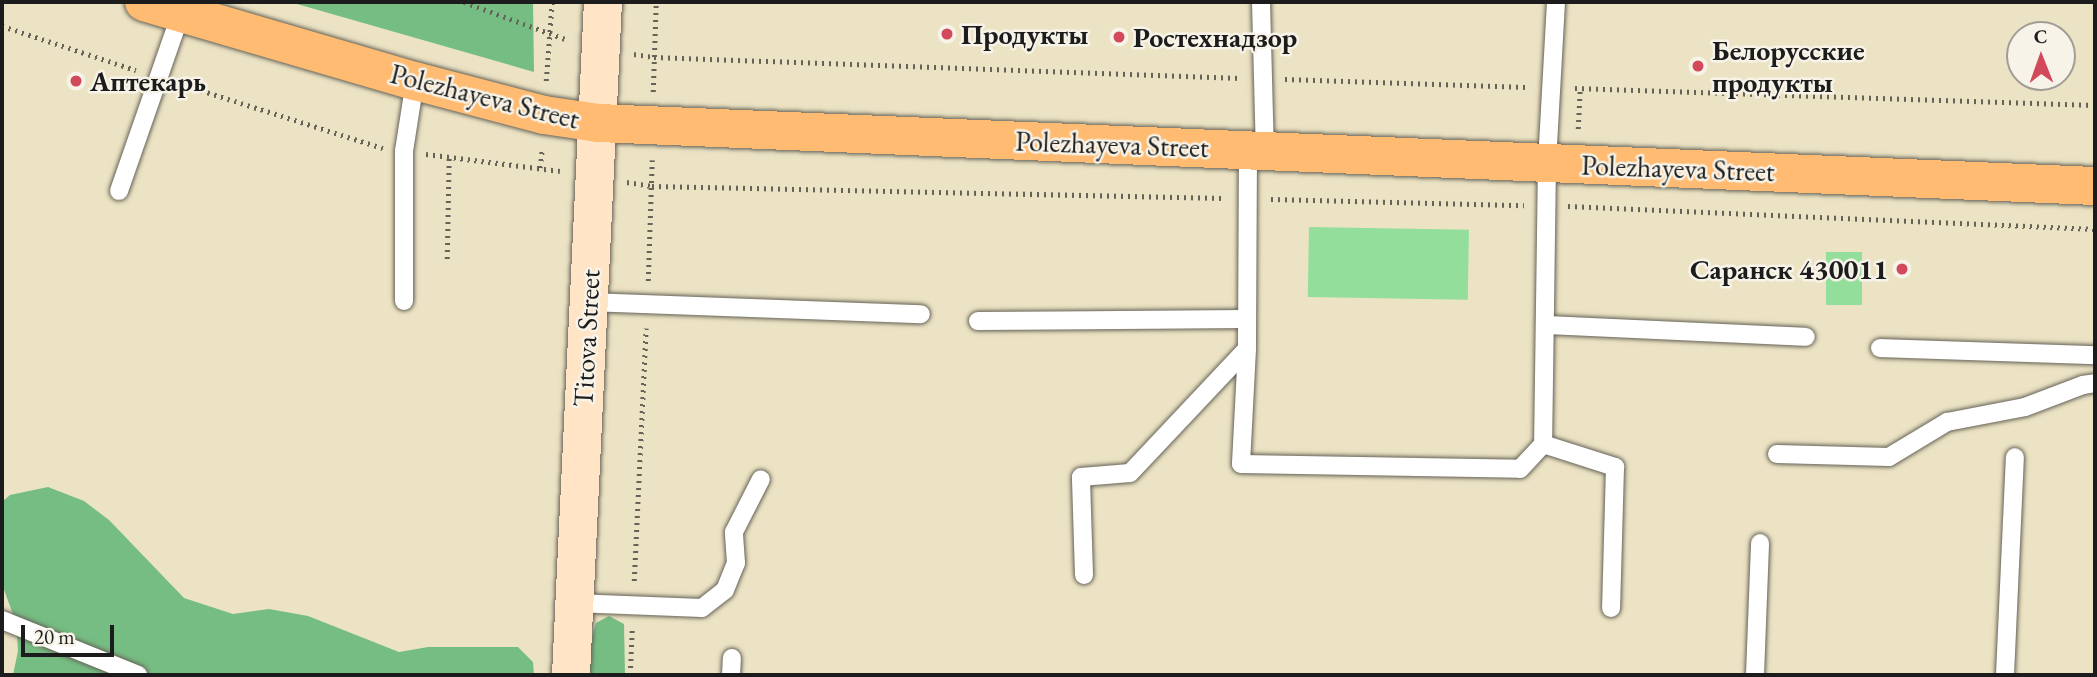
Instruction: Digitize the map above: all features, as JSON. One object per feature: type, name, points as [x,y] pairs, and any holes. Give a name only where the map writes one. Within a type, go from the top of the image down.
[{"type":"main road","name":"Polezhayeva Street","points":[[144,2],[415,81],[544,115],[597,123],[2095,186]]},
{"type":"main road","name":"Titova Street","points":[[571,675],[603,2]]},
{"type":"lane","points":[[1261,2],[1263,79],[1256,151],[1241,464],[1520,469],[1543,444],[1547,163],[1556,2]]},
{"type":"lane","points":[[119,191],[181,13]]},
{"type":"lane","points":[[404,301],[404,151],[415,81]]},
{"type":"lane","points":[[588,302],[921,314]]},
{"type":"lane","points":[[978,321],[1247,319]]},
{"type":"lane","points":[[1545,325],[1806,337]]},
{"type":"lane","points":[[1880,348],[2095,355]]},
{"type":"lane","points":[[1084,575],[1081,477],[1130,473],[1247,349]]},
{"type":"lane","points":[[1777,454],[1889,457],[1947,422],[2025,407],[2095,383]]},
{"type":"lane","points":[[1543,444],[1615,467],[1611,608]]},
{"type":"lane","points":[[2005,675],[2015,457]]},
{"type":"lane","points":[[574,603],[702,608],[724,590],[736,564],[734,532],[761,479]]},
{"type":"lane","points":[[1755,675],[1760,543]]},
{"type":"lane","points":[[2,620],[138,675]]},
{"type":"path","points":[[464,2],[550,35],[600,48],[654,57],[2095,105]]},
{"type":"path","points":[[544,115],[552,2]]},
{"type":"path","points":[[629,675],[647,304],[656,2]]},
{"type":"path","points":[[447,259],[449,157]]},
{"type":"green space","points":[[290,2],[533,2],[534,72]]},
{"type":"green space","points":[[1309,227],[1469,230],[1468,300],[1308,297]]},
{"type":"green space","points":[[1826,252],[1862,252],[1862,305],[1826,305]]},
{"type":"green space","points":[[48,487],[84,501],[109,520],[184,598],[233,614],[269,609],[308,616],[399,652],[428,647],[518,647],[533,662],[534,675],[13,675],[18,651],[16,623],[2,584],[2,502],[10,495]]},
{"type":"green space","points":[[609,616],[624,624],[625,675],[589,675],[590,644],[596,623]]},
{"type":"place","name":"Продукты","points":[[947,34]]},
{"type":"place","name":"Ростехнадзор","points":[[1119,37]]},
{"type":"place","name":"Белорусские продукты","points":[[1698,66]]},
{"type":"place","name":"Аптекарь","points":[[76,81]]},
{"type":"place","name":"Саранск 430011","points":[[1902,269]]}]
